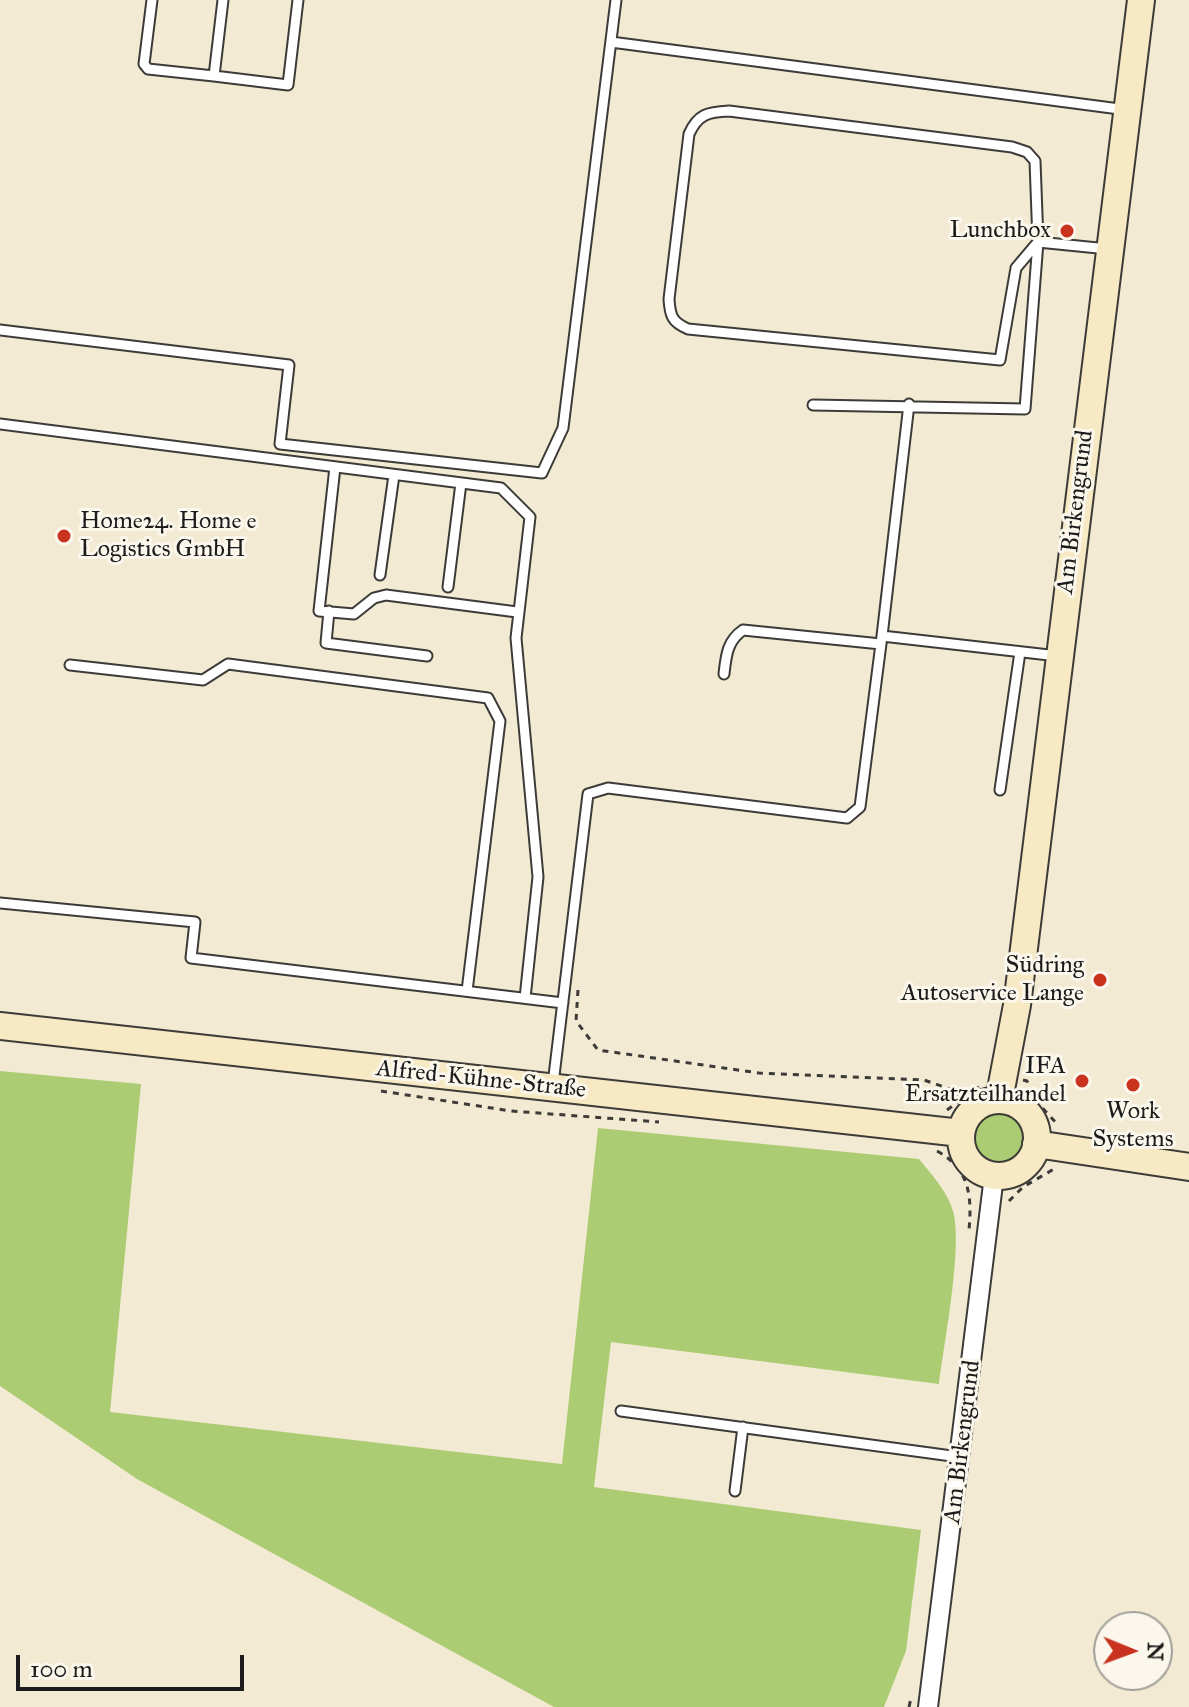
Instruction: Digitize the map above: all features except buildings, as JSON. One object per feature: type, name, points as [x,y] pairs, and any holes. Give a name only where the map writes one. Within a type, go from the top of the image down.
[{"type":"main road","name":"Am Birkengrund","points":[[1007,1090],[1141,0]]},
{"type":"main road","name":"Alfred-Kühne-Straße","points":[[0,1026],[552,1089],[952,1125]]},
{"type":"main road","points":[[1007,1090],[1032,1120],[1036,1144],[1022,1168],[994,1176],[969,1161],[952,1125],[1007,1090]]},
{"type":"main road","points":[[1036,1144],[1189,1167]]},
{"type":"street","name":"Am Birkengrund","points":[[928,1707],[994,1176]]},
{"type":"lane","points":[[152,0],[144,64],[148,69],[288,85],[298,0]]},
{"type":"lane","points":[[214,76],[223,0]]},
{"type":"lane","points":[[0,330],[289,365],[280,444],[542,473],[563,428],[616,0]]},
{"type":"lane","points":[[611,42],[1128,110]]},
{"type":"lane","points":[[813,405],[909,404],[1025,409],[1038,242],[1035,161],[1027,152],[1012,147],[729,111],[708,112],[695,120],[689,134],[669,299],[670,316],[688,329],[1000,360],[1016,268],[1038,242]]},
{"type":"lane","points":[[1038,242],[1108,249]]},
{"type":"lane","points":[[552,1089],[588,794],[608,788],[847,818],[860,807],[909,404]]},
{"type":"lane","points":[[0,424],[501,488],[530,517],[516,638],[538,877],[525,998]]},
{"type":"lane","points":[[335,467],[319,611],[354,614],[374,598],[386,595],[517,612]]},
{"type":"lane","points":[[380,575],[394,475]]},
{"type":"lane","points":[[448,587],[461,483]]},
{"type":"lane","points":[[329,611],[326,643],[427,656]]},
{"type":"lane","points":[[724,674],[727,651],[734,636],[743,630],[1058,656]]},
{"type":"lane","points":[[1000,790],[1020,652]]},
{"type":"lane","points":[[70,665],[203,680],[228,664],[488,698],[500,721],[467,991]]},
{"type":"lane","points":[[0,903],[195,922],[191,958],[563,1003]]},
{"type":"lane","points":[[621,1411],[961,1458]]},
{"type":"lane","points":[[735,1491],[743,1427]]},
{"type":"path","points":[[579,982],[576,1021],[598,1050],[759,1073],[924,1080],[950,1089],[964,1100]]},
{"type":"path","points":[[964,1100],[1007,1090],[1036,1101],[1062,1129],[1061,1134]]},
{"type":"path","points":[[952,1125],[964,1100]]},
{"type":"path","points":[[937,1151],[951,1161],[972,1198]]},
{"type":"path","points":[[1005,1200],[1009,1201],[1045,1171],[1056,1168]]},
{"type":"green space","points":[[0,1071],[141,1084],[110,1412],[562,1464],[598,1128],[919,1159],[947,1197],[955,1227],[954,1271],[939,1384],[611,1342],[594,1487],[921,1530],[906,1651],[884,1707],[554,1707],[137,1479],[0,1386]]},
{"type":"green space","points":[[1000,1108],[1011,1110],[1021,1117],[1028,1127],[1028,1149],[1021,1159],[1011,1166],[1000,1168],[989,1166],[979,1159],[972,1149],[970,1138],[972,1127],[979,1117],[989,1110]]},
{"type":"place","name":"Lunchbox","points":[[1067,231]]},
{"type":"place","name":"Home24. Home e Logistics GmbH","points":[[64,536]]},
{"type":"place","name":"Südring Autoservice Lange","points":[[1100,980]]},
{"type":"place","name":"IFA Ersatzteilhandel","points":[[1082,1081]]},
{"type":"place","name":"Work Systems","points":[[1133,1085]]}]
